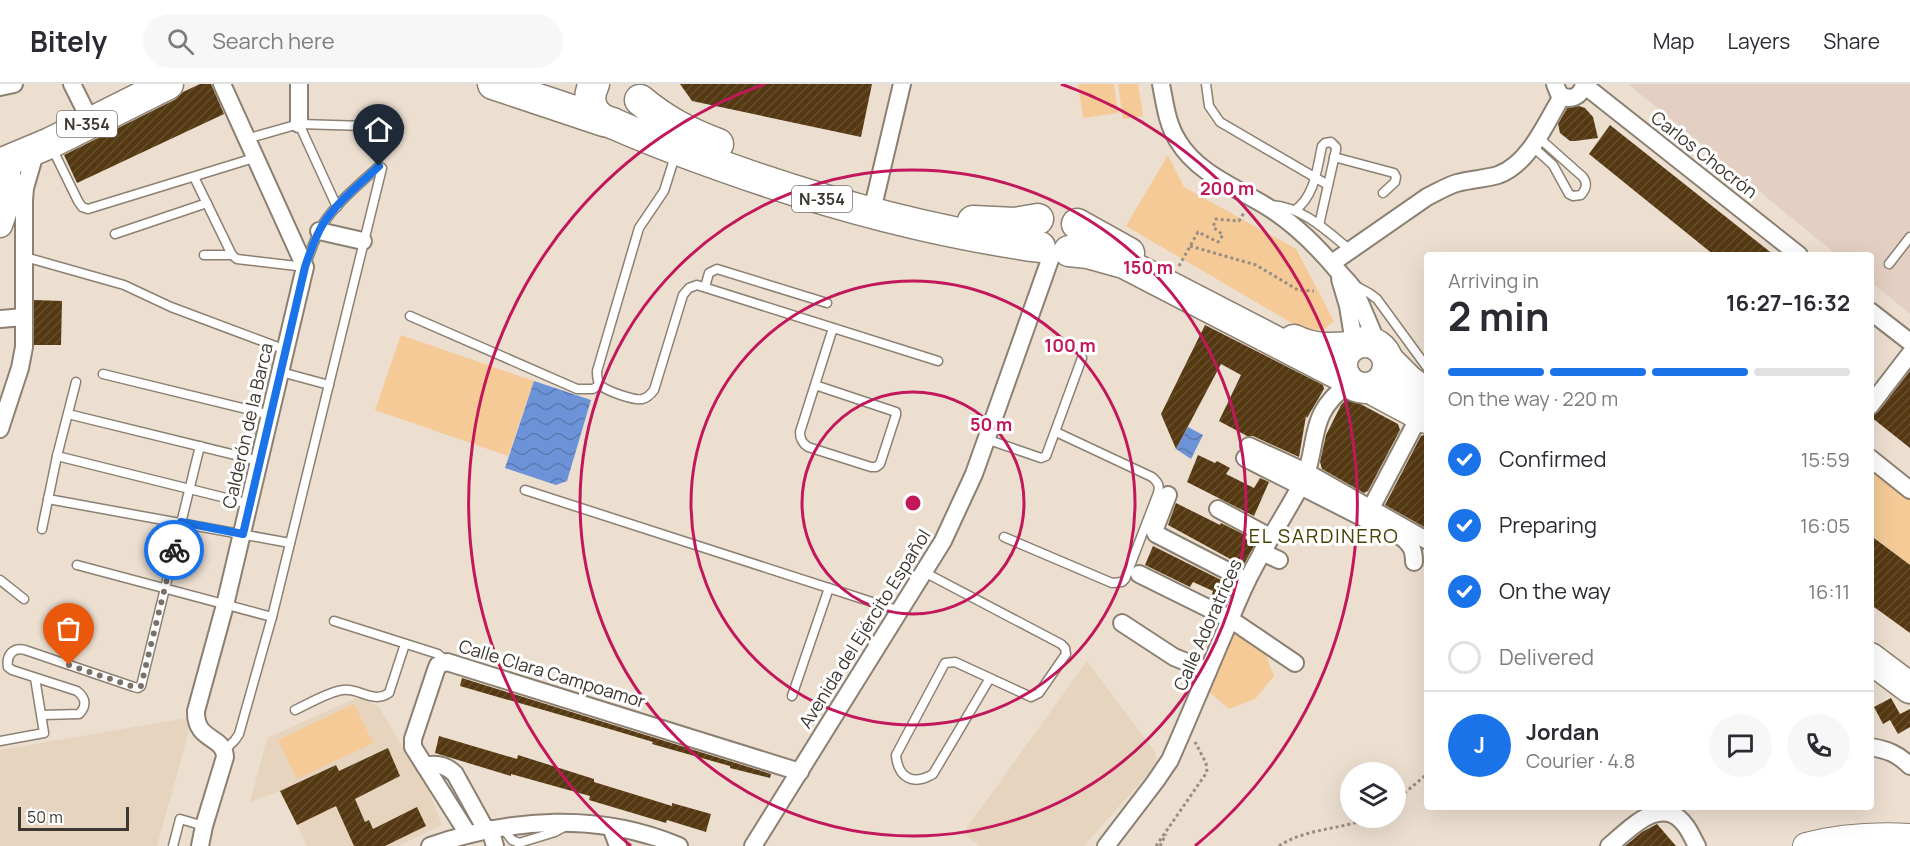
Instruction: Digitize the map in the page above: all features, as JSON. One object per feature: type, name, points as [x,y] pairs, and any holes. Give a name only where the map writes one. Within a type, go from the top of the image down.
[{"type":"highway","name":"N-354","points":[[2,163],[43,146],[168,84]]},
{"type":"highway","name":"N-354","points":[[493,84],[562,96],[593,85]]},
{"type":"highway","name":"N-354","points":[[593,85],[590,102],[597,116],[608,122],[627,120],[633,115],[638,92]]},
{"type":"highway","name":"N-354","points":[[531,91],[757,179],[879,215],[974,237],[1055,239],[1088,253],[1124,263],[1355,383],[1424,409]]},
{"type":"highway","name":"N-354","points":[[638,92],[660,116],[681,129],[761,161],[876,198],[967,221],[991,223],[1055,239],[1174,277],[1297,342],[1331,349],[1368,349]]},
{"type":"highway","points":[[1368,349],[1387,374],[1383,380],[1355,383],[1342,372],[1342,359],[1368,349]]},
{"type":"highway","points":[[1368,349],[1408,380],[1424,409]]},
{"type":"highway","points":[[1874,642],[1910,669]]},
{"type":"highway","points":[[1874,661],[1910,688]]},
{"type":"main road","points":[[1806,846],[1851,837],[1906,840]]},
{"type":"street","points":[[0,87],[14,84]]},
{"type":"street","points":[[72,84],[91,122]]},
{"type":"street","points":[[222,84],[305,267]]},
{"type":"street","points":[[299,84],[299,124]]},
{"type":"street","points":[[876,198],[902,84]]},
{"type":"street","points":[[1161,84],[1171,128],[1197,164],[1300,230],[1350,283],[1360,299],[1368,349]]},
{"type":"street","points":[[1334,266],[1350,250],[1441,189],[1456,183],[1498,175],[1512,168],[1525,157],[1535,142],[1559,90],[1567,98],[1576,97],[1584,85]]},
{"type":"street","name":"Carlos Chocrón","points":[[1584,85],[1795,252]]},
{"type":"street","points":[[0,429],[20,368],[24,347],[25,188],[43,146]]},
{"type":"street","points":[[0,225],[8,204],[10,190],[9,176],[2,163]]},
{"type":"street","points":[[319,231],[363,241]]},
{"type":"street","name":"Avenida del Ejército Español","points":[[757,845],[924,572],[959,508],[986,440],[1055,239]]},
{"type":"street","points":[[1334,266],[1348,306],[1368,349]]},
{"type":"street","name":"Calderón de la Barca","points":[[225,750],[202,732],[196,720],[198,700],[243,534],[305,267]]},
{"type":"street","points":[[1874,314],[1910,342]]},
{"type":"street","points":[[0,319],[24,317]]},
{"type":"street","points":[[1874,397],[1910,354]]},
{"type":"street","name":"Calle Adoratrices","points":[[1106,846],[1163,771],[1198,712],[1208,672],[1247,581],[1303,479],[1320,416],[1338,392],[1355,383]]},
{"type":"street","points":[[1371,508],[1424,409]]},
{"type":"street","points":[[1247,452],[1371,508],[1424,539]]},
{"type":"street","points":[[1874,461],[1910,490]]},
{"type":"street","points":[[1303,479],[1403,538],[1414,553],[1414,562]]},
{"type":"street","points":[[1168,495],[1154,530],[1156,534],[1247,581]]},
{"type":"street","points":[[1218,509],[1266,544],[1279,560]]},
{"type":"street","points":[[1139,574],[1230,620],[1295,663]]},
{"type":"street","points":[[1122,623],[1174,657],[1208,672]]},
{"type":"street","name":"Calle Clara Campoamor","points":[[468,834],[413,747],[413,739],[438,665],[447,662],[800,772]]},
{"type":"street","points":[[1874,747],[1887,749],[1910,765]]},
{"type":"street","points":[[200,846],[224,764],[225,750]]},
{"type":"street","points":[[425,766],[442,765],[455,774],[492,829],[495,846]]},
{"type":"street","points":[[1609,846],[1645,817],[1655,813],[1666,813],[1676,817],[1684,824],[1697,846]]},
{"type":"street","points":[[430,846],[492,829],[550,822],[611,827],[645,840],[678,846]]},
{"type":"street","points":[[611,827],[618,846]]},
{"type":"lane","points":[[1206,84],[1209,106],[1220,122],[1328,185]]},
{"type":"lane","points":[[246,139],[299,124],[399,127]]},
{"type":"lane","points":[[299,124],[337,207]]},
{"type":"lane","points":[[1295,210],[1308,196],[1322,146],[1324,143],[1331,142],[1336,147],[1319,225]]},
{"type":"lane","points":[[1535,142],[1583,177],[1586,190],[1581,195],[1569,194],[1553,165],[1540,152],[1535,142]]},
{"type":"lane","points":[[43,146],[82,207],[88,209],[254,158]]},
{"type":"lane","points":[[678,150],[664,191],[639,228],[597,371],[600,385],[635,400],[649,396],[654,390],[683,294],[688,288],[697,285],[938,361]]},
{"type":"lane","points":[[1334,157],[1394,173],[1395,182],[1383,193]]},
{"type":"lane","points":[[194,177],[232,255],[237,259],[305,267],[319,231],[337,207],[381,166],[272,617],[239,734],[225,750]]},
{"type":"lane","points":[[1259,202],[1295,210],[1319,225],[1350,250]]},
{"type":"lane","points":[[115,234],[207,203]]},
{"type":"lane","points":[[1889,264],[1910,237]]},
{"type":"lane","points":[[204,255],[232,255]]},
{"type":"lane","points":[[25,256],[123,285],[171,307],[286,350]]},
{"type":"lane","points":[[705,287],[709,273],[717,269],[827,303]]},
{"type":"lane","points":[[1350,283],[1377,299],[1424,363]]},
{"type":"lane","points":[[410,316],[577,389],[593,389],[600,385]]},
{"type":"lane","points":[[815,385],[896,412],[880,464],[871,467],[808,447],[800,438],[800,432],[833,328]]},
{"type":"lane","points":[[986,440],[1041,458],[1046,456],[1082,358]]},
{"type":"lane","points":[[281,372],[329,385]]},
{"type":"lane","points":[[103,374],[271,415]]},
{"type":"lane","points":[[42,529],[57,456],[76,382]]},
{"type":"lane","points":[[68,414],[260,461]]},
{"type":"lane","points":[[1004,537],[1112,583],[1122,582],[1125,579],[1160,487],[1157,481],[1056,432]]},
{"type":"lane","points":[[42,715],[79,714],[84,709],[83,695],[8,667],[8,655],[13,651],[25,650],[134,687],[141,686],[200,446]]},
{"type":"lane","points":[[57,456],[250,504]]},
{"type":"lane","points":[[525,490],[900,611]]},
{"type":"lane","points":[[48,499],[290,543]]},
{"type":"lane","points":[[77,565],[272,617]]},
{"type":"lane","points":[[924,572],[1061,644],[1066,654],[1036,696],[1027,696],[990,678],[955,662],[945,663],[896,755],[897,765],[903,775],[913,780],[924,780],[933,774],[990,678]]},
{"type":"lane","points":[[0,580],[24,599]]},
{"type":"lane","points":[[792,696],[829,588]]},
{"type":"lane","points":[[334,621],[438,654],[447,662]]},
{"type":"lane","points":[[295,710],[340,690],[353,691],[375,698],[384,696],[388,693],[405,644]]},
{"type":"lane","points":[[0,741],[44,733],[35,678]]},
{"type":"lane","points":[[172,846],[180,819],[204,826]]},
{"type":"path","points":[[1174,277],[1198,232],[1218,242],[1223,235],[1213,227],[1216,219],[1239,221],[1259,202]]},
{"type":"path","points":[[1190,246],[1257,266],[1298,290],[1314,291]]},
{"type":"path","points":[[1158,846],[1180,808],[1207,772],[1208,767],[1191,734]]},
{"type":"path","points":[[1406,792],[1424,777]]},
{"type":"path","points":[[1279,846],[1293,837],[1340,826]]},
{"type":"shaded area","points":[[1078,84],[1114,84],[1118,113],[1083,118]]},
{"type":"shaded area","points":[[1118,84],[1138,84],[1143,116],[1123,119]]},
{"type":"shaded area","points":[[1628,84],[1910,84],[1910,314],[1874,284],[1874,252],[1833,252]]},
{"type":"shaded area","points":[[1168,155],[1184,187],[1296,249],[1334,321],[1323,330],[1302,329],[1126,226]]},
{"type":"shaded area","points":[[401,335],[534,381],[508,456],[375,410]]},
{"type":"shaded area","points":[[1874,467],[1910,497],[1910,565],[1874,537]]},
{"type":"shaded area","points":[[1235,631],[1266,655],[1274,676],[1255,699],[1229,709],[1208,691]]},
{"type":"shaded area","points":[[1087,661],[1155,752],[1157,764],[1084,846],[980,846],[963,833]]},
{"type":"shaded area","points":[[358,697],[378,706],[427,786],[442,825],[398,846],[307,846],[280,791],[250,802],[267,738]]},
{"type":"shaded area","points":[[354,704],[373,743],[297,779],[278,740]]},
{"type":"shaded area","points":[[193,717],[157,846],[0,846],[0,750]]},
{"type":"water","points":[[534,381],[591,400],[567,481],[556,485],[505,468]]},
{"type":"water","points":[[1188,427],[1203,435],[1191,459],[1176,449]]},
{"type":"building","points":[[200,84],[211,84],[224,114],[77,183],[64,155],[176,99],[183,92]]},
{"type":"building","points":[[680,84],[872,84],[861,137],[692,101]]},
{"type":"building","points":[[1579,106],[1585,108],[1593,117],[1598,138],[1570,141],[1560,133],[1558,124],[1567,108]]},
{"type":"building","points":[[1610,125],[1770,252],[1710,252],[1589,154]]},
{"type":"building","points":[[34,300],[62,301],[61,345],[34,345]]},
{"type":"building","points":[[1205,325],[1323,385],[1324,389],[1307,418],[1306,416],[1299,457],[1253,436],[1247,436],[1219,421],[1241,375],[1221,364],[1176,449],[1161,414]]},
{"type":"building","points":[[1910,371],[1910,448],[1874,419],[1874,415]]},
{"type":"building","points":[[1351,399],[1398,424],[1400,430],[1368,491],[1364,493],[1322,469],[1320,462],[1326,435],[1341,405]]},
{"type":"building","points":[[1424,435],[1424,527],[1385,505],[1421,436]]},
{"type":"building","points":[[1198,455],[1230,468],[1226,474],[1254,488],[1260,478],[1269,482],[1254,516],[1187,482]]},
{"type":"building","points":[[1176,503],[1245,535],[1244,538],[1255,544],[1243,566],[1168,525]]},
{"type":"building","points":[[1874,538],[1910,565],[1910,633],[1874,607]]},
{"type":"building","points":[[1153,546],[1233,586],[1224,605],[1211,598],[1213,591],[1193,582],[1190,587],[1145,565]]},
{"type":"building","points":[[462,678],[771,774],[770,778],[460,686]]},
{"type":"building","points":[[1891,698],[1900,714],[1910,709],[1910,727],[1898,734],[1890,720],[1883,724],[1874,707]]},
{"type":"building","points":[[439,736],[517,759],[518,755],[672,806],[672,803],[711,814],[706,832],[667,820],[666,823],[589,800],[590,796],[511,774],[511,776],[435,753]]},
{"type":"building","points":[[388,748],[400,776],[355,799],[365,822],[369,820],[373,829],[417,807],[426,826],[385,846],[354,846],[336,806],[297,825],[280,791],[336,765],[339,771]]},
{"type":"building","points":[[1657,824],[1676,846],[1625,846],[1642,832]]},
{"type":"way so far","points":[[69,665],[134,687],[141,686],[174,550]]},
{"type":"district","name":"EL SARDINERO","points":[[1324,536]]},
{"type":"route","points":[[174,550],[181,522],[243,534],[305,267],[314,242],[324,222],[379,166]]}]
